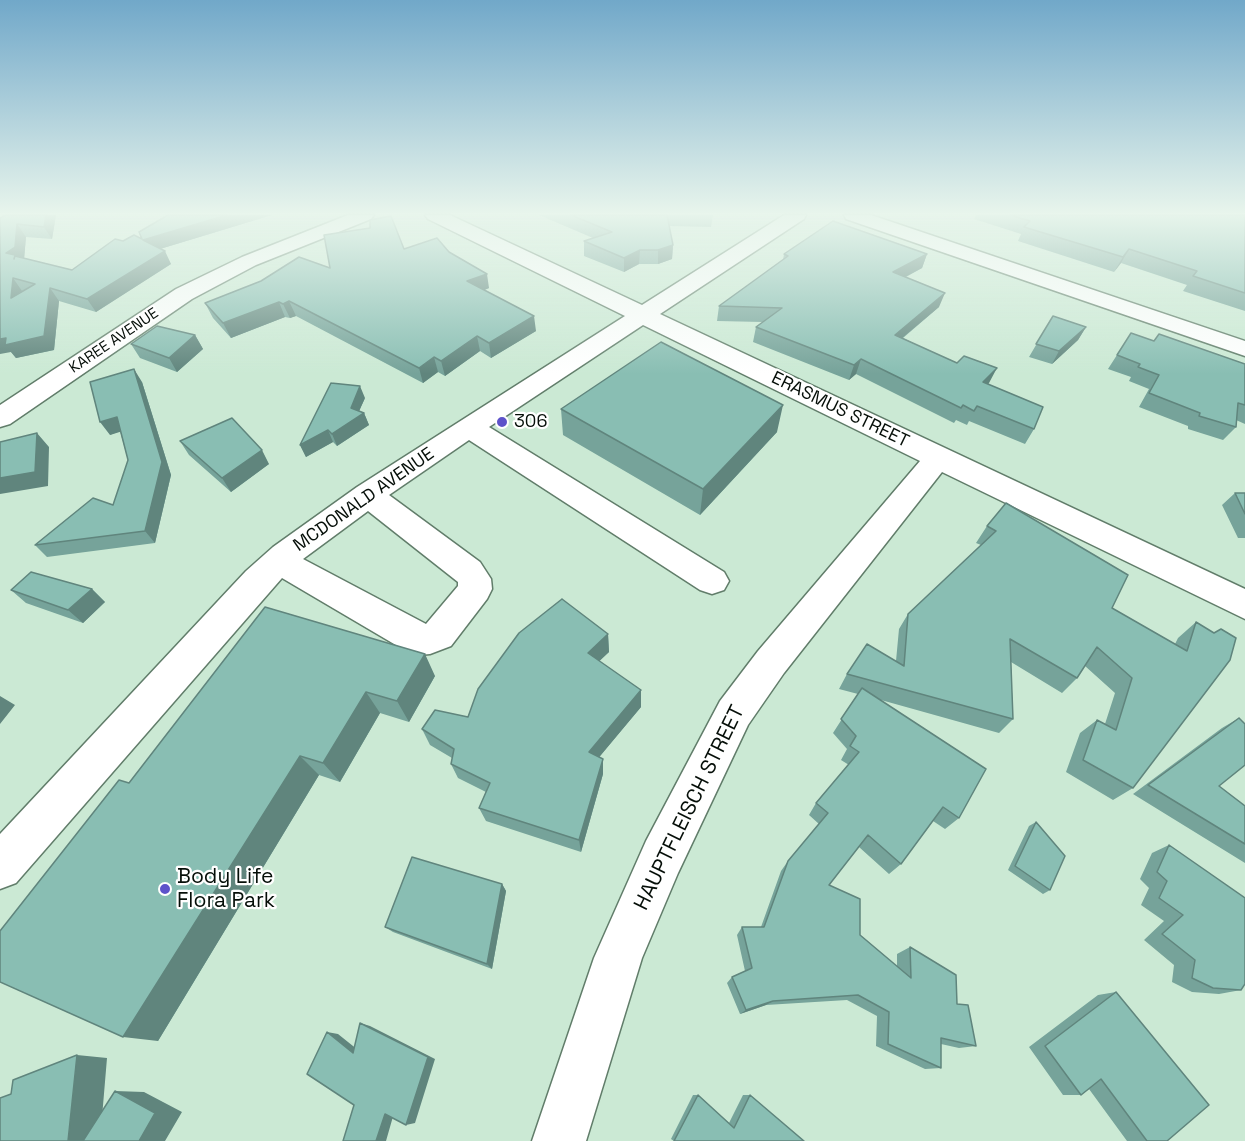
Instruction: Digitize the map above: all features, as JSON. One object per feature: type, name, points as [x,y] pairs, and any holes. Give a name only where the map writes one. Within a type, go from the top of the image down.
[{"type":"street","name":"KAREE AVENUE","points":[[2,414],[184,294],[235,268]]},
{"type":"street","name":"ERASMUS STREET","points":[[546,268],[1245,605]]},
{"type":"street","name":"MCDONALD AVENUE","points":[[0,867],[219,623],[279,561],[368,495],[714,268]]},
{"type":"street","points":[[1011,268],[1245,349]]},
{"type":"street","points":[[469,427],[712,581]]},
{"type":"street","name":"HAUPTFLEISCH STREET","points":[[559,1141],[618,958],[662,857],[734,713],[771,662],[938,458]]},
{"type":"street","points":[[279,561],[419,640],[430,639],[438,635],[475,589],[474,579],[468,571],[368,495]]},
{"type":"building","points":[[0,268],[137,268],[87,299],[50,288],[44,336],[5,345],[6,338],[0,339]],"holes":[[[13,278],[35,284],[11,298]]]},
{"type":"building","points":[[281,268],[477,268],[487,274],[467,281],[534,316],[489,343],[477,336],[441,361],[434,357],[419,368],[289,301],[283,304],[279,302],[223,323],[205,303],[261,281]]},
{"type":"building","points":[[771,268],[900,268],[893,272],[945,293],[895,335],[957,363],[964,356],[997,368],[983,382],[1043,407],[1034,429],[977,406],[974,411],[963,405],[961,408],[861,359],[854,365],[756,327],[782,308],[719,306]]},
{"type":"building","points":[[1188,268],[1245,268],[1245,293],[1193,276],[1197,271]]},
{"type":"building","points":[[1053,316],[1086,327],[1059,351],[1036,344]]},
{"type":"building","points":[[157,326],[195,335],[169,358],[131,344]]},
{"type":"building","points":[[1131,333],[1154,341],[1159,334],[1245,364],[1245,405],[1238,403],[1236,427],[1199,416],[1200,413],[1149,393],[1159,375],[1138,367],[1140,364],[1117,355]]},
{"type":"building","points":[[661,342],[783,405],[703,489],[561,409]]},
{"type":"building","points":[[134,369],[162,462],[145,531],[35,545],[93,498],[113,505],[128,460],[117,417],[100,422],[90,382]]},
{"type":"building","points":[[331,383],[360,386],[351,408],[364,413],[332,434],[328,430],[300,445]]},
{"type":"building","points":[[232,418],[262,450],[222,478],[180,441]]},
{"type":"building","points":[[37,433],[35,472],[0,478],[0,442]]},
{"type":"building","points":[[1235,493],[1245,493],[1245,514]]},
{"type":"building","points":[[1006,503],[1128,575],[1112,608],[1187,651],[1196,622],[1214,633],[1221,629],[1236,638],[1230,660],[1133,788],[1083,760],[1097,720],[1116,730],[1132,678],[1097,647],[1077,678],[1010,639],[1013,719],[847,674],[867,644],[904,666],[908,614],[996,531],[987,526]]},
{"type":"building","points":[[31,572],[92,589],[68,610],[11,590]]},
{"type":"building","points":[[562,599],[608,634],[588,653],[641,690],[589,752],[603,759],[579,840],[479,808],[490,783],[451,764],[454,749],[422,729],[435,710],[468,717],[478,689],[519,633]]},
{"type":"building","name":"Body Life Flora Park","points":[[265,607],[425,654],[397,701],[366,692],[323,763],[300,756],[123,1037],[0,982],[0,931],[119,780],[129,783]]},
{"type":"building","points":[[862,688],[986,769],[959,818],[943,807],[901,864],[868,835],[829,885],[860,899],[860,935],[911,978],[910,947],[956,975],[957,1004],[968,1005],[976,1046],[941,1038],[941,1068],[888,1044],[889,1012],[858,995],[773,1001],[746,1010],[732,977],[752,968],[742,927],[764,927],[788,861],[828,813],[816,803],[859,752],[850,746],[856,736],[841,719]]},
{"type":"building","points":[[1239,718],[1245,724],[1245,765],[1219,786],[1245,806],[1245,844],[1148,785]]},
{"type":"building","points":[[1036,822],[1065,856],[1050,890],[1015,866]]},
{"type":"building","points":[[1169,845],[1245,898],[1245,984],[1241,990],[1213,988],[1192,978],[1195,960],[1162,934],[1183,915],[1159,898],[1167,881],[1157,872]]},
{"type":"building","points":[[412,857],[502,884],[487,964],[385,927]]},
{"type":"building","points":[[1116,992],[1209,1105],[1167,1141],[1147,1141],[1101,1079],[1081,1095],[1045,1046]]},
{"type":"building","points":[[360,1023],[428,1057],[406,1125],[385,1114],[376,1141],[343,1141],[354,1105],[307,1074],[327,1032],[353,1053]]},
{"type":"building","points":[[77,1055],[68,1141],[0,1141],[0,1098],[11,1094],[13,1080]]},
{"type":"building","points":[[115,1091],[155,1113],[139,1141],[83,1141]]},
{"type":"building","points":[[698,1095],[734,1128],[750,1095],[804,1141],[674,1141]]},
{"type":"place","name":"306","points":[[502,422]]},
{"type":"place","name":"Body Life Flora Park","points":[[165,889]]}]
